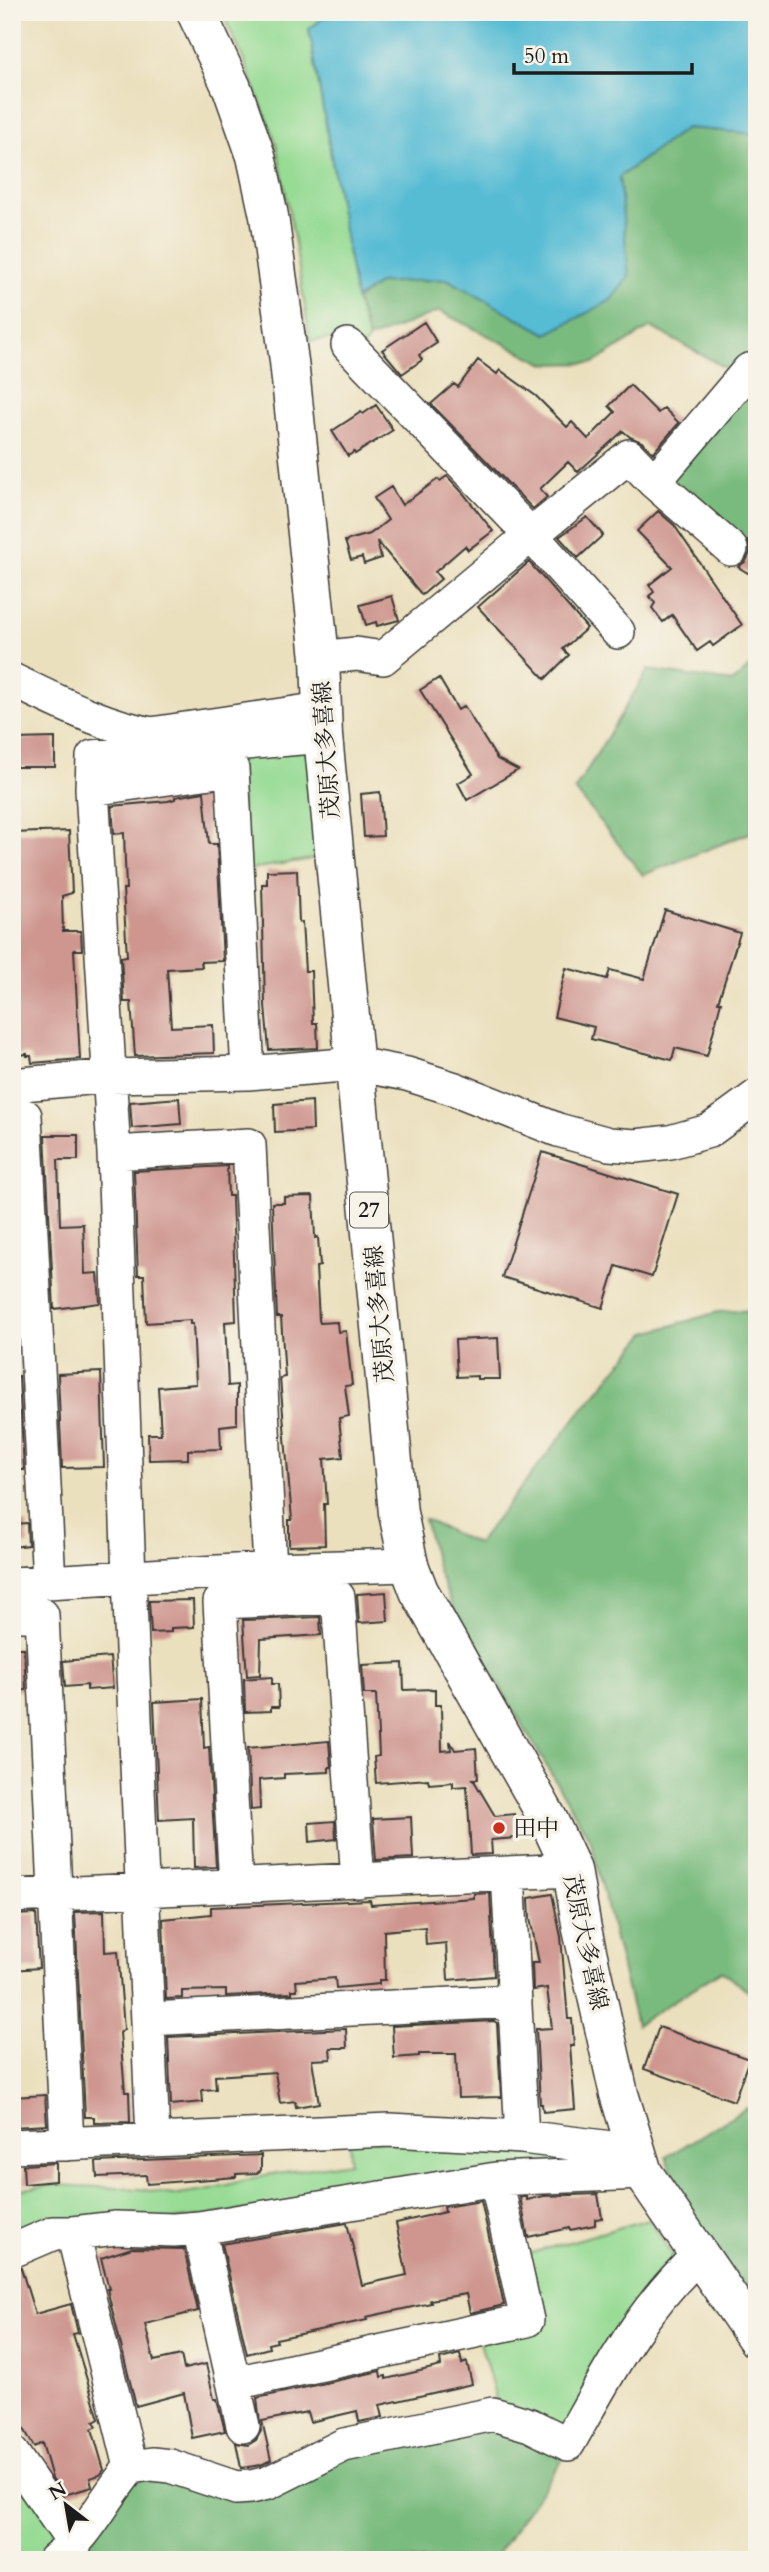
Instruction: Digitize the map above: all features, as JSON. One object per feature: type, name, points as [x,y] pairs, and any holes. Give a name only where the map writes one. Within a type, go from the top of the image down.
[{"type":"main road","name":"茂原大多喜線","points":[[196,12],[232,88],[256,156],[269,216],[289,361],[320,658],[323,722],[398,1513],[410,1565],[419,1591],[548,1819],[572,1870],[582,1929],[619,2094],[640,2162],[698,2256],[757,2339]]},
{"type":"street","points":[[348,345],[531,535],[618,632]]},
{"type":"street","points":[[654,482],[749,370]]},
{"type":"street","points":[[320,658],[356,654],[383,658],[629,456],[654,482],[731,549]]},
{"type":"street","points":[[12,680],[83,713],[151,734],[323,722]]},
{"type":"street","points":[[153,2138],[128,1578],[114,1153],[92,789],[93,757],[323,722]]},
{"type":"street","points":[[92,789],[232,769],[247,1073]]},
{"type":"street","points":[[12,1085],[110,1076],[247,1073],[355,1064],[407,1074],[455,1089],[558,1130],[609,1144],[636,1146],[670,1142],[709,1131],[757,1096]]},
{"type":"street","points":[[12,1116],[25,1116],[49,1582]]},
{"type":"street","points":[[114,1153],[250,1144],[270,1569]]},
{"type":"street","points":[[12,1584],[270,1569],[410,1565]]},
{"type":"street","points":[[236,1886],[220,1602],[338,1597],[358,1881]]},
{"type":"street","points":[[12,1615],[42,1615],[67,2144]]},
{"type":"street","points":[[12,1896],[572,1870]]},
{"type":"street","points":[[509,1873],[522,2137]]},
{"type":"street","points":[[149,2020],[515,2001]]},
{"type":"street","points":[[12,2146],[390,2130],[522,2137],[640,2162]]},
{"type":"street","points":[[12,2251],[54,2233],[73,2234],[116,2228],[199,2228],[496,2179],[640,2162]]},
{"type":"street","points":[[235,2383],[527,2320],[496,2179]]},
{"type":"street","points":[[199,2228],[243,2426]]},
{"type":"street","points":[[73,2234],[131,2467]]},
{"type":"street","points":[[12,2453],[65,2552],[96,2518],[111,2491],[131,2467],[152,2463],[170,2466],[236,2488],[251,2487],[268,2483],[344,2445],[493,2414],[530,2425],[568,2444],[628,2337],[677,2276],[698,2256]]},
{"type":"green space","points":[[222,12],[331,12],[309,29],[356,299],[369,339],[362,348],[328,339],[310,341],[276,142]]},
{"type":"green space","points":[[686,128],[757,134],[757,546],[739,543],[656,466],[735,373],[651,327],[594,363],[545,364],[439,311],[369,339],[356,300],[380,283],[447,279],[547,334],[629,277],[619,177]]},
{"type":"green space","points":[[757,660],[757,830],[643,875],[575,790],[648,670],[733,682]]},
{"type":"green space","points":[[299,747],[316,759],[324,857],[245,870],[239,756]]},
{"type":"green space","points":[[757,1310],[757,1998],[721,1971],[636,2025],[591,1841],[453,1608],[439,1574],[424,1519],[477,1544],[646,1333],[718,1312]]},
{"type":"green space","points":[[757,2102],[757,2278],[743,2288],[687,2210],[666,2157]]},
{"type":"green space","points":[[349,2138],[617,2162],[12,2241],[12,2195],[22,2189],[56,2185],[139,2189],[172,2195],[211,2189],[265,2175],[350,2162]]},
{"type":"green space","points":[[649,2219],[679,2266],[567,2432],[499,2410],[479,2339],[534,2326],[521,2256]]},
{"type":"green space","points":[[491,2422],[569,2450],[493,2560],[67,2560],[138,2474],[191,2481]]},
{"type":"green space","points":[[12,2466],[60,2536],[47,2560],[12,2560]]},
{"type":"water","points":[[331,12],[757,12],[757,134],[686,128],[619,177],[629,277],[610,301],[547,334],[447,279],[380,283],[356,299],[309,29]]},
{"type":"building","points":[[424,322],[437,343],[419,355],[422,360],[402,374],[382,350]]},
{"type":"building","points":[[478,360],[497,374],[500,370],[536,396],[567,427],[572,422],[588,439],[615,412],[609,406],[630,385],[658,413],[664,408],[679,423],[653,453],[642,442],[623,431],[578,472],[568,462],[540,489],[547,497],[533,509],[431,404],[454,384],[458,387]]},
{"type":"building","points":[[376,405],[393,430],[348,456],[332,431]]},
{"type":"building","points":[[447,476],[493,531],[468,550],[465,546],[435,572],[441,579],[422,595],[377,541],[381,558],[364,564],[362,557],[351,560],[345,541],[370,534],[388,520],[374,498],[391,487],[402,505],[438,479],[440,481]]},
{"type":"building","points":[[658,511],[674,525],[742,625],[713,646],[710,642],[697,651],[672,615],[663,622],[652,608],[655,603],[649,596],[654,592],[649,585],[672,567],[637,531]]},
{"type":"building","points":[[587,517],[603,535],[578,558],[559,537]]},
{"type":"building","points":[[757,528],[757,566],[748,573],[738,567],[746,561],[750,553],[748,541]]},
{"type":"building","points":[[529,562],[587,628],[563,649],[569,655],[545,679],[478,607]]},
{"type":"building","points":[[392,596],[399,620],[377,626],[376,622],[366,625],[360,605]]},
{"type":"building","points":[[439,678],[458,710],[464,706],[497,759],[518,770],[467,800],[458,783],[473,774],[420,690]]},
{"type":"building","points":[[55,738],[55,767],[15,767],[15,739]]},
{"type":"building","points":[[204,792],[209,844],[217,844],[223,961],[201,962],[202,967],[167,969],[171,1027],[213,1025],[214,1053],[135,1056],[131,1002],[124,1002],[121,957],[127,956],[123,889],[126,889],[124,833],[114,834],[112,806],[168,801],[175,797]]},
{"type":"building","points":[[380,792],[383,836],[364,837],[361,794]]},
{"type":"building","points":[[69,831],[72,893],[62,896],[63,931],[81,931],[82,950],[74,950],[80,1059],[32,1063],[31,1056],[27,1054],[12,1056],[12,833]]},
{"type":"building","points":[[297,870],[299,922],[302,922],[305,971],[311,971],[313,1023],[317,1023],[318,1048],[269,1050],[265,1005],[262,884],[267,884],[267,871]]},
{"type":"building","points":[[665,910],[740,933],[718,1002],[721,1002],[707,1056],[675,1048],[672,1060],[591,1039],[594,1027],[554,1017],[566,968],[607,979],[610,970],[644,979]]},
{"type":"building","points":[[179,1098],[181,1124],[132,1128],[130,1102]]},
{"type":"building","points":[[312,1101],[313,1130],[275,1132],[274,1104]]},
{"type":"building","points":[[45,1135],[78,1135],[78,1160],[58,1160],[60,1225],[83,1224],[85,1274],[98,1273],[100,1303],[54,1309]]},
{"type":"building","points":[[542,1152],[678,1194],[652,1277],[616,1266],[603,1308],[502,1277]]},
{"type":"building","points":[[227,1166],[228,1196],[232,1196],[236,1321],[225,1322],[228,1386],[237,1385],[237,1424],[220,1426],[221,1449],[188,1450],[188,1459],[149,1460],[148,1434],[161,1434],[158,1387],[196,1384],[193,1324],[190,1324],[190,1320],[146,1323],[144,1275],[138,1275],[134,1171]]},
{"type":"building","points":[[313,1196],[315,1238],[318,1237],[320,1266],[316,1267],[319,1320],[320,1323],[337,1322],[338,1332],[346,1331],[352,1385],[345,1386],[349,1416],[339,1418],[343,1457],[324,1459],[327,1504],[324,1504],[325,1545],[289,1546],[289,1520],[292,1520],[280,1378],[285,1377],[281,1317],[277,1317],[272,1203],[284,1203],[284,1197]]},
{"type":"building","points":[[498,1338],[500,1379],[457,1377],[455,1340]]},
{"type":"building","points":[[101,1372],[104,1467],[62,1468],[58,1374]]},
{"type":"building","points":[[12,1376],[19,1376],[24,1470],[12,1470]]},
{"type":"building","points":[[27,1523],[28,1545],[12,1547],[12,1524]]},
{"type":"building","points":[[386,1592],[388,1621],[359,1623],[357,1594]]},
{"type":"building","points":[[193,1600],[194,1627],[171,1628],[171,1632],[151,1633],[149,1601]]},
{"type":"building","points":[[320,1617],[321,1635],[261,1639],[260,1675],[247,1676],[243,1620]]},
{"type":"building","points":[[12,1648],[24,1648],[26,1690],[12,1691]]},
{"type":"building","points":[[110,1657],[113,1688],[87,1690],[87,1685],[65,1687],[63,1661]]},
{"type":"building","points":[[403,1663],[404,1690],[435,1689],[435,1705],[441,1705],[442,1751],[451,1750],[450,1741],[455,1750],[476,1748],[478,1779],[473,1779],[495,1816],[514,1814],[516,1838],[491,1840],[492,1854],[471,1855],[467,1786],[453,1787],[453,1782],[429,1784],[428,1779],[376,1783],[374,1757],[379,1756],[376,1694],[364,1694],[362,1665]]},
{"type":"building","points":[[272,1677],[272,1684],[278,1684],[279,1707],[271,1707],[271,1711],[245,1712],[244,1679]]},
{"type":"building","points":[[202,1699],[204,1748],[209,1747],[216,1867],[194,1868],[193,1818],[159,1820],[154,1702]]},
{"type":"building","points":[[329,1741],[329,1772],[284,1774],[284,1778],[259,1780],[260,1809],[251,1810],[248,1748]]},
{"type":"building","points":[[411,1817],[413,1858],[376,1860],[373,1819]]},
{"type":"building","points":[[335,1821],[336,1839],[310,1842],[309,1823]]},
{"type":"building","points":[[490,1893],[494,1976],[448,1980],[446,1943],[426,1945],[425,1927],[384,1931],[385,1980],[379,1980],[379,1984],[336,1988],[335,1978],[296,1981],[297,1990],[292,1990],[292,1993],[226,1996],[226,1990],[182,1991],[182,1998],[166,1999],[163,1919],[211,1914],[211,1907],[370,1900],[371,1905],[474,1898],[474,1894]]},
{"type":"building","points":[[552,1894],[561,1937],[568,2019],[572,2019],[574,2046],[570,2046],[575,2109],[543,2112],[540,2104],[536,2029],[552,2028],[547,1988],[533,1990],[532,1963],[539,1963],[529,1898]]},
{"type":"building","points":[[104,1911],[105,1952],[118,1951],[124,2029],[120,2033],[125,2092],[129,2092],[130,2122],[94,2123],[94,2117],[85,2117],[75,1912]]},
{"type":"building","points":[[36,1914],[39,1968],[12,1970],[12,1915]]},
{"type":"building","points":[[497,2023],[501,2097],[458,2098],[456,2054],[419,2054],[394,2058],[392,2026]]},
{"type":"building","points":[[659,2027],[749,2059],[734,2101],[644,2069]]},
{"type":"building","points":[[346,2029],[347,2048],[330,2048],[331,2059],[312,2060],[319,2103],[296,2107],[295,2101],[280,2103],[275,2072],[215,2076],[216,2089],[202,2090],[203,2102],[171,2105],[168,2037]]},
{"type":"building","points":[[45,2095],[47,2125],[12,2127],[12,2097]]},
{"type":"building","points":[[261,2155],[261,2170],[257,2173],[236,2174],[236,2177],[147,2184],[146,2175],[97,2177],[96,2162]]},
{"type":"building","points":[[56,2163],[56,2181],[24,2184],[23,2165]]},
{"type":"building","points":[[598,2194],[602,2218],[595,2219],[595,2225],[528,2237],[520,2197],[527,2197],[527,2200],[544,2196]]},
{"type":"building","points":[[481,2201],[504,2305],[470,2313],[466,2294],[430,2300],[431,2303],[366,2317],[367,2320],[276,2339],[277,2342],[268,2344],[269,2348],[247,2354],[222,2244],[347,2223],[362,2285],[407,2275],[396,2223],[445,2212],[444,2207]]},
{"type":"building","points":[[132,2248],[184,2249],[198,2311],[145,2324],[154,2361],[181,2355],[184,2369],[206,2364],[225,2431],[192,2438],[184,2393],[136,2406],[101,2258]]},
{"type":"building","points":[[21,2268],[35,2314],[71,2304],[78,2333],[73,2334],[99,2419],[94,2422],[97,2426],[92,2429],[104,2470],[100,2475],[90,2478],[92,2487],[64,2495],[52,2478],[42,2443],[34,2447],[12,2407],[12,2270]]},
{"type":"building","points":[[460,2354],[462,2364],[467,2362],[472,2384],[380,2405],[383,2417],[359,2422],[357,2411],[310,2422],[307,2412],[262,2421],[271,2460],[261,2465],[241,2468],[236,2443],[248,2445],[256,2440],[261,2431],[257,2398],[380,2371],[381,2377],[386,2376],[386,2379],[441,2366],[440,2359]]},
{"type":"place","name":"田中","points":[[499,1828]]}]
